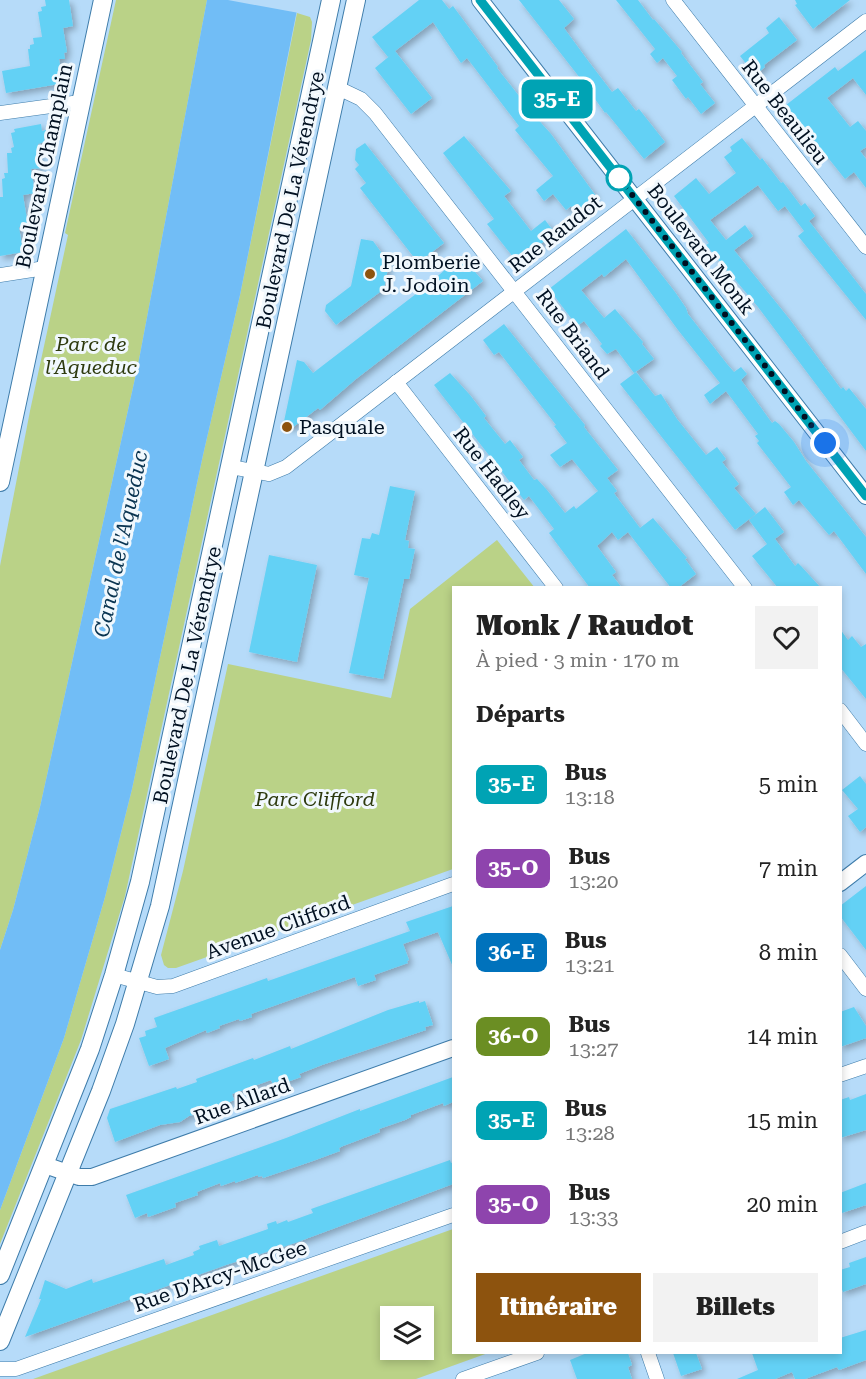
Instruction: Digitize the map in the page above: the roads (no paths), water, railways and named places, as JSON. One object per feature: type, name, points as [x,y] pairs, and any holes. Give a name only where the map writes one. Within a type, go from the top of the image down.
[{"type":"main road","name":"Boulevard Champlain","points":[[0,482],[103,0]]},
{"type":"main road","name":"Boulevard De La Vérendrye","points":[[0,1275],[80,1076],[114,975],[140,882],[330,0]]},
{"type":"main road","name":"Boulevard De La Vérendrye","points":[[0,1341],[109,1070],[138,982],[170,863],[356,3]]},
{"type":"street","points":[[330,0],[356,3]]},
{"type":"street","name":"Boulevard Monk","points":[[480,0],[866,496]]},
{"type":"street","name":"Rue Beaulieu","points":[[674,0],[866,248]]},
{"type":"street","name":"Rue Raudot","points":[[231,467],[269,474],[286,467],[866,21]]},
{"type":"street","name":"Rue Briand","points":[[338,88],[361,99],[375,113],[743,586]]},
{"type":"street","points":[[0,113],[80,102]]},
{"type":"street","points":[[0,275],[45,268]]},
{"type":"street","name":"Rue Hadley","points":[[396,382],[554,586]]},
{"type":"street","points":[[842,713],[866,744]]},
{"type":"street","points":[[842,881],[866,863]]},
{"type":"street","name":"Avenue Clifford","points":[[114,975],[157,987],[173,986],[452,884]]},
{"type":"street","points":[[842,958],[866,988]]},
{"type":"street","name":"Rue Allard","points":[[45,1165],[68,1174],[85,1178],[92,1177],[452,1048]]},
{"type":"street","points":[[842,1074],[866,1066]]},
{"type":"street","name":"Rue D'Arcy-McGee","points":[[0,1369],[7,1371],[16,1369],[452,1215]]},
{"type":"street","points":[[842,1241],[866,1232]]},
{"type":"street","points":[[463,1379],[534,1354]]},
{"type":"street","points":[[648,1354],[657,1379]]},
{"type":"water","name":"Canal de l'Aqueduc","points":[[207,0],[299,0],[240,295],[203,455],[132,789],[105,897],[64,1038],[0,1210],[0,950],[40,807],[138,365]]},
{"type":"place","name":"Plomberie J. Jodoin","points":[[370,274]]},
{"type":"place","name":"Pasquale","points":[[287,427]]},
{"type":"park label","name":"Parc de l'Aqueduc","points":[[91,356]]},
{"type":"park label","name":"Parc Clifford","points":[[315,799]]}]
